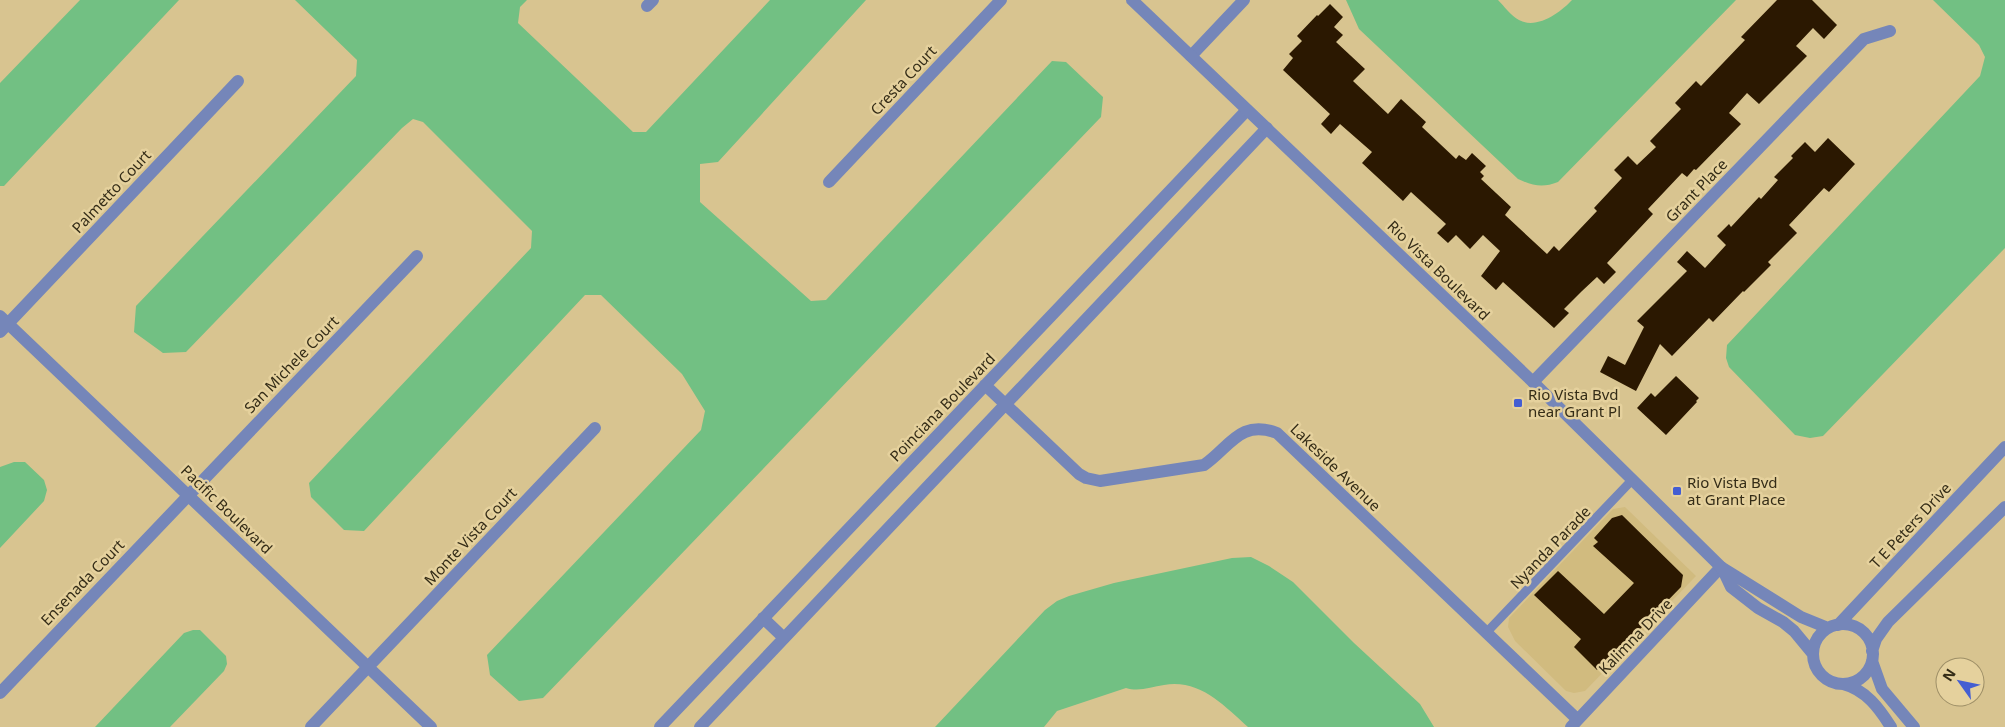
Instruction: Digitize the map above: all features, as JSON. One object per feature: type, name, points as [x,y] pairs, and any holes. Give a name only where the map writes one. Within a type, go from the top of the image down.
[{"type":"street","name":"Cresta Court","points":[[829,182],[1001,0]]},
{"type":"street","name":"Rio Vista Boulevard","points":[[1132,0],[1533,382],[1721,567],[1801,617],[1833,626]]},
{"type":"street","points":[[1191,56],[1244,0]]},
{"type":"street","name":"Grant Place","points":[[1533,382],[1864,39],[1890,31]]},
{"type":"street","name":"Palmetto Court","points":[[3,324],[238,81]]},
{"type":"street","name":"Poinciana Boulevard","points":[[660,727],[1247,110]]},
{"type":"street","points":[[700,727],[783,637],[1006,405],[1267,128]]},
{"type":"street","name":"San Michele Court","points":[[188,495],[416,256]]},
{"type":"street","name":"Pacific Boulevard","points":[[3,324],[188,495],[430,727]]},
{"type":"street","name":"Lakeside Avenue","points":[[985,385],[1079,474],[1086,478],[1100,481],[1204,465],[1215,458],[1237,436],[1247,429],[1258,428],[1277,433],[1486,633],[1574,723]]},
{"type":"street","name":"Monte Vista Court","points":[[311,727],[595,428]]},
{"type":"street","name":"T E Peters Drive","points":[[1833,626],[2003,452]]},
{"type":"street","name":"Ensenada Court","points":[[0,692],[188,495]]},
{"type":"street","points":[[1843,684],[1853,682],[1862,677],[1872,656],[1876,639],[1888,622],[2005,507]]},
{"type":"street","name":"Rio Vista Boulevard","points":[[1721,567],[1731,587],[1751,603],[1783,622],[1794,631],[1813,654]]},
{"type":"street","name":"Kalimna Drive","points":[[1574,723],[1685,608],[1721,567]]},
{"type":"street","points":[[763,618],[783,637]]},
{"type":"street","points":[[1891,727],[1865,695],[1854,687],[1827,679],[1815,665],[1813,654],[1817,639],[1833,626],[1848,624],[1865,634],[1870,642],[1882,690],[1914,727]]},
{"type":"lane","name":"Nyanda Parade","points":[[1486,633],[1633,479]]},
{"type":"shaded area","points":[[80,0],[179,0],[4,186],[0,186],[0,83]]},
{"type":"shaded area","points":[[295,0],[527,0],[520,7],[518,23],[633,132],[646,132],[770,0],[866,0],[718,162],[700,164],[700,202],[811,301],[826,300],[1052,61],[1066,62],[1103,97],[1101,117],[543,698],[519,701],[490,675],[487,655],[701,430],[705,411],[682,374],[601,295],[585,295],[364,531],[344,530],[311,497],[309,483],[531,248],[532,231],[423,122],[413,119],[402,128],[186,352],[163,353],[134,332],[136,306],[356,76],[357,60]]},
{"type":"shaded area","points":[[1346,0],[1498,0],[1519,20],[1533,23],[1548,18],[1562,10],[1572,0],[1736,0],[1558,182],[1543,186],[1533,185],[1518,179],[1359,29]]},
{"type":"shaded area","points":[[1933,0],[2005,0],[2005,248],[1823,436],[1810,438],[1795,435],[1729,367],[1726,358],[1727,345],[1980,76],[1985,57],[1979,45]]},
{"type":"shaded area","points":[[14,462],[25,462],[44,480],[47,490],[44,501],[0,548],[0,467]]},
{"type":"shaded area","points":[[1625,507],[1696,576],[1585,691],[1574,693],[1566,691],[1515,641],[1508,627],[1509,618],[1613,509]]},
{"type":"shaded area","points":[[1251,557],[1293,582],[1354,643],[1420,704],[1434,727],[1248,727],[1220,702],[1200,690],[1177,684],[1140,689],[1126,688],[1057,711],[1044,727],[935,727],[1045,610],[1057,601],[1114,583],[1232,558]]},
{"type":"shaded area","points":[[200,630],[226,656],[227,664],[224,671],[170,727],[95,727],[184,633]]},
{"type":"building","points":[[1777,0],[1812,0],[1837,25],[1824,39],[1813,28],[1796,46],[1807,56],[1759,104],[1747,93],[1729,113],[1741,124],[1696,170],[1694,169],[1687,177],[1682,173],[1648,209],[1653,214],[1607,263],[1616,272],[1604,284],[1597,277],[1564,309],[1569,313],[1554,328],[1503,282],[1496,290],[1481,276],[1500,251],[1483,235],[1470,249],[1456,235],[1448,243],[1437,233],[1446,224],[1411,192],[1403,201],[1362,163],[1372,152],[1340,124],[1331,134],[1321,124],[1330,114],[1283,70],[1293,58],[1289,54],[1302,41],[1297,36],[1330,4],[1343,17],[1334,27],[1343,35],[1336,42],[1365,69],[1353,81],[1388,114],[1401,99],[1426,122],[1422,127],[1456,159],[1459,155],[1466,160],[1472,153],[1486,166],[1480,172],[1484,176],[1481,179],[1511,207],[1505,215],[1547,254],[1554,246],[1559,251],[1597,211],[1594,208],[1622,178],[1614,170],[1628,156],[1637,165],[1656,147],[1650,141],[1681,109],[1675,103],[1696,81],[1701,86],[1745,40],[1741,37]]},
{"type":"building","points":[[1828,138],[1855,164],[1829,192],[1824,188],[1789,225],[1797,233],[1768,262],[1771,265],[1713,322],[1709,318],[1672,356],[1660,344],[1636,391],[1600,372],[1608,356],[1625,365],[1644,327],[1637,321],[1687,271],[1677,262],[1687,251],[1705,268],[1726,245],[1717,236],[1729,224],[1731,227],[1759,197],[1761,199],[1778,180],[1774,177],[1793,158],[1791,156],[1805,142],[1815,152]]},
{"type":"building","points":[[1676,376],[1699,398],[1666,435],[1637,408],[1651,393],[1655,397]]},
{"type":"building","points":[[1622,515],[1683,575],[1681,587],[1606,664],[1603,661],[1597,670],[1574,647],[1581,639],[1534,595],[1558,571],[1604,614],[1634,583],[1593,546],[1598,542],[1594,538],[1612,518]]},
{"type":"place","name":"Rio Vista Bvd near Grant Pl","points":[[1518,403]]},
{"type":"place","name":"Rio Vista Bvd at Grant Place","points":[[1677,491]]}]
